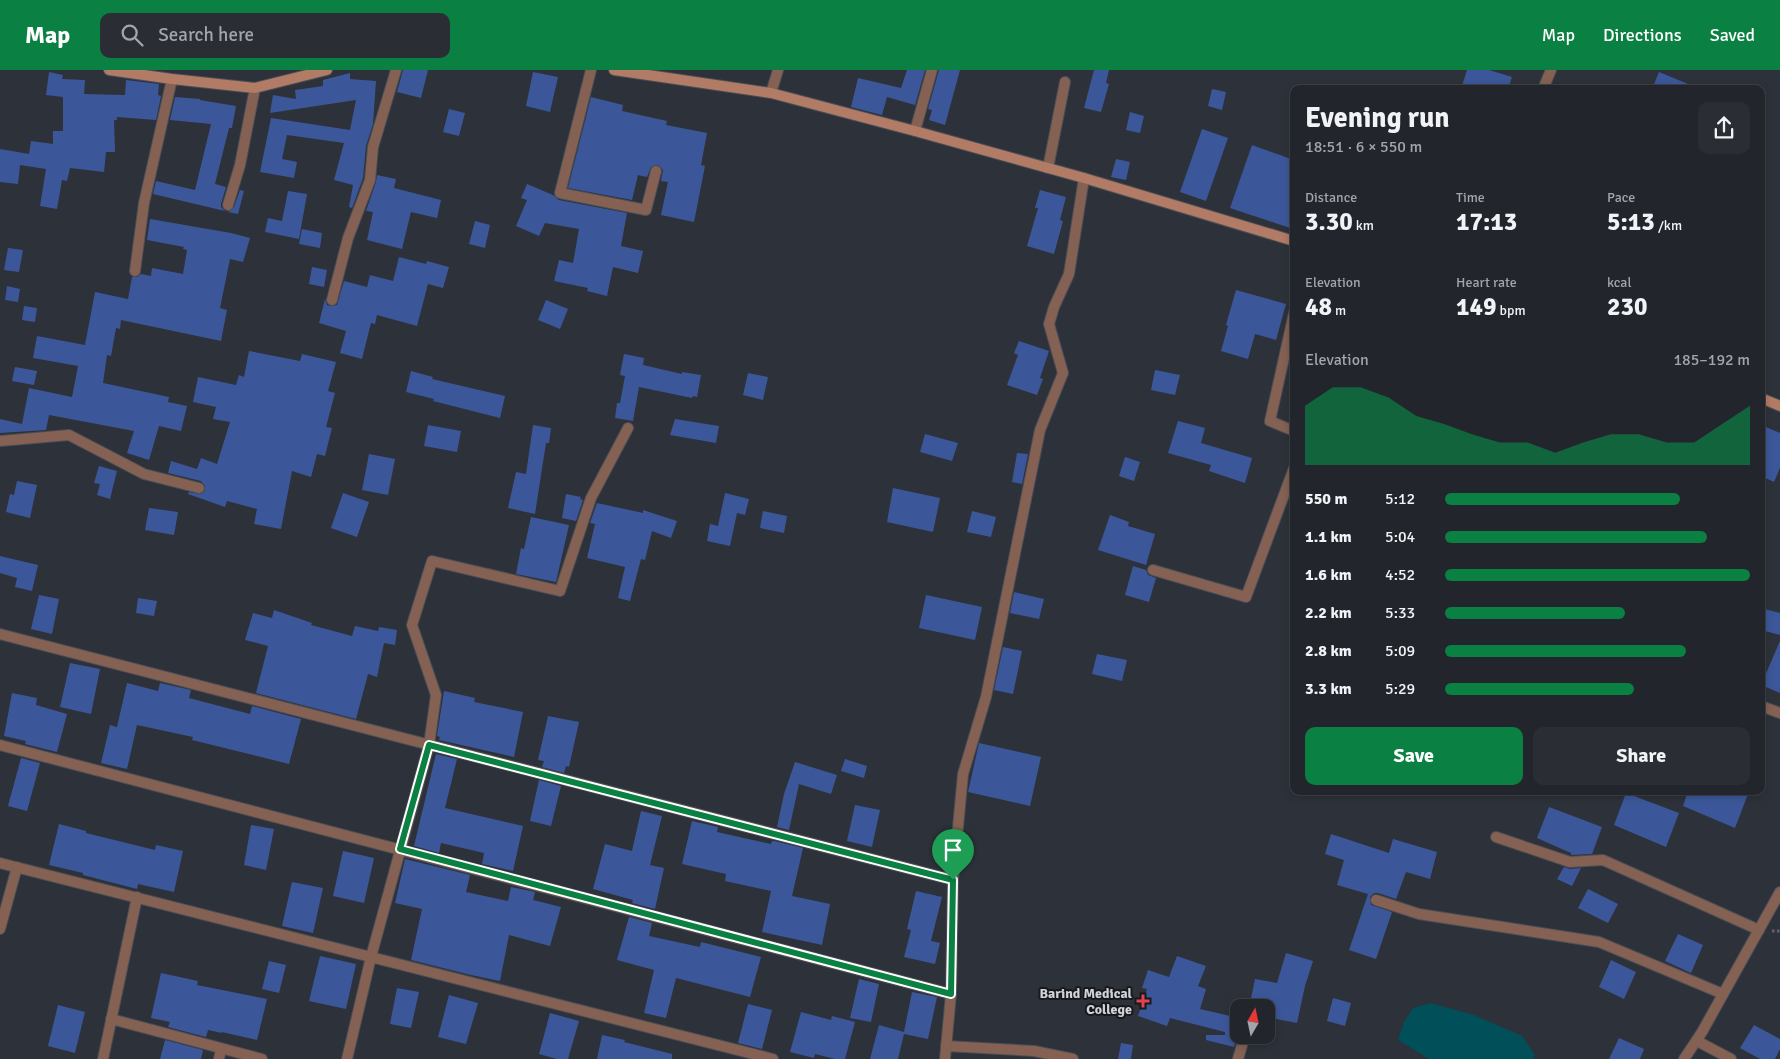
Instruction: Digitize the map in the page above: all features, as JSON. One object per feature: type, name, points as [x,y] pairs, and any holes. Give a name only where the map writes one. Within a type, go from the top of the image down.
[{"type":"street","points":[[109,70],[172,80],[255,88],[327,70]]},
{"type":"street","points":[[332,300],[348,238],[370,180],[373,147],[396,70]]},
{"type":"street","points":[[591,70],[560,193],[646,210],[656,171]]},
{"type":"street","points":[[614,70],[772,94],[1084,178],[1290,240]]},
{"type":"street","points":[[772,94],[778,70]]},
{"type":"street","points":[[915,131],[932,70]]},
{"type":"street","points":[[1545,85],[1551,70]]},
{"type":"street","points":[[135,271],[144,203],[172,80]]},
{"type":"street","points":[[1048,168],[1065,82]]},
{"type":"street","points":[[228,205],[240,165],[255,88]]},
{"type":"street","points":[[945,1059],[951,994],[953,880],[963,774],[986,697],[1040,430],[1063,374],[1049,324],[1054,307],[1069,274],[1084,178]]},
{"type":"street","points":[[1290,331],[1270,421],[1290,429]]},
{"type":"street","points":[[1765,400],[1780,406]]},
{"type":"street","points":[[347,1059],[371,957],[429,745],[436,695],[412,625],[432,561],[560,591],[590,498],[628,428]]},
{"type":"street","points":[[0,441],[69,435],[144,474],[199,488]]},
{"type":"street","points":[[1153,570],[1246,596],[1290,479]]},
{"type":"street","points":[[0,634],[953,880]]},
{"type":"street","points":[[1765,707],[1780,713]]},
{"type":"street","points":[[0,745],[951,994]]},
{"type":"street","points":[[1496,837],[1570,862],[1603,860],[1759,930]]},
{"type":"street","points":[[0,863],[774,1059]]},
{"type":"street","points":[[0,929],[17,867]]},
{"type":"street","points":[[1684,1059],[1697,1041],[1780,892]]},
{"type":"street","points":[[103,1059],[137,897]]},
{"type":"street","points":[[1376,900],[1419,914],[1599,942],[1723,994]]},
{"type":"street","points":[[111,1019],[220,1054],[262,1059]]},
{"type":"street","points":[[1697,1041],[1730,1059]]},
{"type":"street","points":[[1238,1059],[1242,1044]]},
{"type":"street","points":[[946,1046],[1034,1051],[1073,1059]]},
{"type":"water","points":[[1430,1003],[1474,1015],[1522,1036],[1535,1055],[1533,1059],[1429,1059],[1398,1040],[1404,1022],[1413,1008]]},
{"type":"building","points":[[403,70],[428,70],[421,98],[397,92]]},
{"type":"building","points":[[907,70],[925,70],[915,105],[887,97],[882,115],[851,107],[858,78],[901,88]]},
{"type":"building","points":[[939,70],[960,70],[945,125],[929,120],[932,110],[928,109]]},
{"type":"building","points":[[1094,70],[1109,70],[1106,83],[1109,84],[1101,112],[1084,108]]},
{"type":"building","points":[[1467,70],[1489,70],[1512,77],[1509,85],[1462,85]]},
{"type":"building","points":[[49,72],[63,75],[62,79],[85,80],[84,94],[125,95],[126,80],[159,84],[158,95],[161,96],[156,120],[117,117],[117,120],[114,120],[115,152],[106,152],[104,172],[70,168],[67,181],[62,180],[57,209],[40,206],[46,169],[20,165],[18,184],[0,182],[0,149],[29,154],[31,141],[53,144],[53,131],[63,131],[63,97],[46,95]]},
{"type":"building","points":[[533,72],[558,77],[550,112],[526,106]]},
{"type":"building","points":[[1659,72],[1691,85],[1654,85]]},
{"type":"building","points":[[350,73],[350,79],[376,81],[373,124],[366,146],[363,178],[352,208],[349,207],[353,185],[334,180],[344,143],[287,135],[282,159],[297,162],[294,178],[260,172],[271,118],[350,130],[356,100],[270,113],[273,95],[296,99],[295,90],[323,86],[323,80]]},
{"type":"building","points":[[1212,89],[1226,92],[1222,110],[1208,106]]},
{"type":"building","points":[[175,97],[200,99],[236,106],[232,128],[229,128],[215,184],[226,187],[221,204],[225,211],[153,194],[156,181],[195,190],[211,124],[170,120]]},
{"type":"building","points":[[591,97],[623,105],[622,111],[667,121],[666,125],[707,133],[701,165],[705,166],[694,222],[661,215],[668,182],[661,181],[663,170],[658,165],[651,167],[647,177],[638,175],[632,200],[568,188]]},
{"type":"building","points":[[449,109],[465,113],[459,136],[443,132]]},
{"type":"building","points":[[1130,112],[1144,116],[1140,133],[1126,130]]},
{"type":"building","points":[[1202,129],[1228,138],[1206,201],[1180,192]]},
{"type":"building","points":[[1252,145],[1290,159],[1290,228],[1230,208]]},
{"type":"building","points":[[1116,159],[1130,162],[1126,180],[1111,177]]},
{"type":"building","points":[[377,175],[396,179],[394,188],[441,200],[437,218],[411,212],[402,249],[367,240],[373,212],[366,211]]},
{"type":"building","points":[[527,184],[553,195],[559,200],[627,213],[621,246],[643,251],[638,273],[613,267],[607,296],[587,291],[588,288],[554,281],[559,260],[573,263],[579,229],[545,223],[539,236],[516,226],[527,200],[521,198]]},
{"type":"building","points":[[240,190],[244,191],[238,214],[228,212],[234,207]]},
{"type":"building","points":[[1040,190],[1066,197],[1060,220],[1063,221],[1054,254],[1027,246],[1038,208],[1035,208]]},
{"type":"building","points":[[288,191],[307,194],[299,239],[265,232],[268,218],[282,221]]},
{"type":"building","points":[[150,219],[250,238],[243,262],[230,259],[220,308],[227,310],[221,341],[121,320],[120,329],[116,328],[111,356],[107,355],[103,383],[169,397],[168,402],[187,406],[181,431],[159,426],[149,460],[127,453],[134,431],[49,415],[46,430],[0,433],[0,419],[22,424],[29,388],[72,397],[78,366],[33,358],[37,336],[85,345],[95,292],[128,299],[132,277],[137,277],[141,274],[151,276],[152,268],[183,274],[187,250],[183,249],[184,247],[147,240]]},
{"type":"building","points":[[475,221],[490,225],[485,248],[469,244]]},
{"type":"building","points":[[302,229],[322,233],[320,248],[299,244]]},
{"type":"building","points":[[8,248],[23,250],[19,272],[4,270]]},
{"type":"building","points":[[399,257],[426,264],[427,261],[449,267],[443,288],[428,284],[417,326],[377,315],[375,324],[371,323],[362,359],[340,353],[346,331],[319,323],[325,299],[327,305],[337,305],[344,281],[367,287],[370,275],[393,281]]},
{"type":"building","points":[[312,267],[327,270],[324,287],[309,284]]},
{"type":"building","points":[[7,286],[20,289],[18,302],[5,300]]},
{"type":"building","points":[[1236,290],[1286,304],[1276,340],[1255,334],[1248,359],[1221,351]]},
{"type":"building","points":[[546,300],[568,309],[560,329],[538,320]]},
{"type":"building","points":[[24,306],[37,308],[35,322],[22,320]]},
{"type":"building","points":[[1019,341],[1049,351],[1040,378],[1043,379],[1037,395],[1007,385],[1018,355],[1014,353]]},
{"type":"building","points":[[249,351],[300,361],[302,354],[336,362],[328,391],[335,393],[326,427],[332,428],[325,456],[317,454],[311,477],[292,471],[281,529],[254,524],[257,509],[227,501],[225,507],[188,494],[189,492],[201,494],[205,490],[205,486],[201,481],[168,473],[171,461],[197,469],[201,458],[217,464],[230,422],[213,419],[216,407],[193,402],[198,377],[236,385],[239,375],[244,377]]},
{"type":"building","points":[[624,354],[644,358],[643,365],[682,374],[682,372],[701,375],[697,397],[693,396],[692,398],[639,387],[633,421],[615,418],[617,403],[620,403],[625,376],[620,375]]},
{"type":"building","points":[[15,367],[37,371],[34,385],[12,381]]},
{"type":"building","points":[[1155,370],[1180,375],[1175,395],[1151,390]]},
{"type":"building","points":[[411,371],[433,377],[432,379],[505,396],[500,418],[406,392]]},
{"type":"building","points":[[748,373],[768,377],[763,400],[743,395]]},
{"type":"building","points":[[675,419],[719,426],[716,443],[670,435]]},
{"type":"building","points":[[1178,421],[1205,428],[1201,443],[1252,458],[1245,483],[1209,471],[1211,465],[1168,453]]},
{"type":"building","points":[[428,425],[461,431],[457,452],[424,446]]},
{"type":"building","points":[[533,425],[551,428],[549,443],[546,443],[535,514],[508,508],[516,472],[526,474]]},
{"type":"building","points":[[1765,427],[1780,433],[1780,468],[1774,482],[1765,478]]},
{"type":"building","points":[[925,434],[958,443],[952,461],[920,452]]},
{"type":"building","points":[[1017,453],[1028,454],[1022,484],[1012,482]]},
{"type":"building","points":[[369,454],[395,459],[388,495],[362,490]]},
{"type":"building","points":[[1125,457],[1140,462],[1134,481],[1119,476]]},
{"type":"building","points":[[99,466],[117,471],[110,499],[97,495],[100,484],[94,483]]},
{"type":"building","points":[[17,481],[37,485],[30,518],[6,512],[10,494],[14,495]]},
{"type":"building","points":[[893,488],[940,498],[933,532],[887,522]]},
{"type":"building","points":[[343,493],[369,502],[357,537],[331,528]]},
{"type":"building","points":[[725,493],[749,499],[745,515],[737,513],[730,546],[707,541],[710,524],[718,526]]},
{"type":"building","points":[[566,494],[581,497],[580,499],[583,500],[576,521],[562,518]]},
{"type":"building","points":[[597,503],[643,513],[643,510],[677,521],[671,538],[652,531],[645,560],[641,559],[630,601],[618,598],[625,567],[587,558],[595,524],[590,523]]},
{"type":"building","points":[[149,508],[178,512],[174,535],[145,530]]},
{"type":"building","points":[[763,511],[787,516],[784,533],[760,528]]},
{"type":"building","points":[[972,511],[996,517],[991,537],[967,532]]},
{"type":"building","points":[[1110,515],[1129,522],[1128,526],[1155,534],[1146,565],[1098,550]]},
{"type":"building","points":[[531,517],[569,525],[556,582],[516,574],[521,548],[524,549]]},
{"type":"building","points":[[0,556],[38,565],[32,591],[15,587],[17,578],[0,573]]},
{"type":"building","points":[[1133,566],[1146,570],[1148,575],[1156,578],[1149,602],[1125,595]]},
{"type":"building","points":[[1014,592],[1044,599],[1039,619],[1010,613]]},
{"type":"building","points":[[39,595],[59,599],[52,634],[31,629]]},
{"type":"building","points":[[926,595],[982,607],[975,640],[919,628]]},
{"type":"building","points":[[138,598],[157,601],[154,616],[136,613]]},
{"type":"building","points":[[1765,609],[1780,613],[1780,635],[1765,631]]},
{"type":"building","points":[[274,610],[312,623],[311,625],[352,636],[355,626],[378,631],[379,627],[397,630],[395,645],[384,643],[377,677],[368,674],[356,719],[256,693],[268,646],[245,640],[253,613],[272,618]]},
{"type":"building","points":[[1780,641],[1780,693],[1765,687],[1765,676]]},
{"type":"building","points":[[1003,647],[1022,651],[1013,694],[994,690]]},
{"type":"building","points":[[1097,654],[1127,660],[1122,681],[1092,674]]},
{"type":"building","points":[[70,663],[100,669],[91,714],[60,707]]},
{"type":"building","points":[[127,683],[158,691],[160,683],[191,690],[189,698],[250,714],[252,706],[301,719],[289,764],[192,740],[193,737],[137,725],[127,769],[101,763],[110,725],[117,727]]},
{"type":"building","points":[[444,691],[475,698],[474,702],[523,712],[514,757],[439,740],[440,737],[437,736]]},
{"type":"building","points":[[12,693],[37,698],[36,705],[67,714],[57,752],[25,744],[26,741],[4,736]]},
{"type":"building","points":[[548,716],[579,722],[569,767],[566,766],[564,773],[542,767],[544,761],[538,760]]},
{"type":"building","points":[[979,743],[1041,757],[1030,806],[968,792]]},
{"type":"building","points":[[436,754],[457,759],[445,808],[523,826],[513,871],[482,864],[484,853],[441,843],[439,853],[414,846]]},
{"type":"building","points":[[21,758],[40,763],[27,811],[8,806]]},
{"type":"building","points":[[845,759],[867,766],[864,778],[841,771]]},
{"type":"building","points":[[795,762],[837,775],[831,794],[799,784],[789,830],[777,827],[784,794]]},
{"type":"building","points":[[539,780],[561,786],[551,826],[530,821]]},
{"type":"building","points":[[1625,795],[1631,795],[1679,813],[1666,847],[1614,825]]},
{"type":"building","points":[[1687,795],[1748,795],[1735,828],[1683,806]]},
{"type":"building","points":[[855,805],[880,810],[872,847],[847,841]]},
{"type":"building","points":[[1549,807],[1602,827],[1592,854],[1571,855],[1571,853],[1537,838]]},
{"type":"building","points":[[641,811],[662,816],[650,865],[664,868],[655,909],[632,903],[633,900],[593,889],[605,844],[632,851]]},
{"type":"building","points":[[692,821],[718,827],[717,832],[771,844],[774,841],[803,848],[792,896],[830,904],[822,945],[762,932],[771,891],[725,881],[726,874],[682,864]]},
{"type":"building","points":[[59,824],[86,831],[86,833],[155,850],[156,845],[183,851],[174,892],[138,884],[137,889],[49,865]]},
{"type":"building","points":[[251,825],[274,829],[266,870],[244,865]]},
{"type":"building","points":[[1331,834],[1389,853],[1393,839],[1437,852],[1430,879],[1406,872],[1396,899],[1378,893],[1374,893],[1370,897],[1371,905],[1392,912],[1376,959],[1349,950],[1368,894],[1337,885],[1344,860],[1325,854]]},
{"type":"building","points":[[343,851],[374,858],[364,903],[333,896]]},
{"type":"building","points":[[405,859],[470,875],[466,892],[508,901],[511,887],[535,892],[533,900],[561,907],[550,946],[509,935],[500,981],[411,960],[422,909],[395,903]]},
{"type":"building","points":[[1564,867],[1570,869],[1581,868],[1572,886],[1557,879]]},
{"type":"building","points":[[292,882],[323,888],[313,933],[282,926]]},
{"type":"building","points":[[1588,889],[1618,904],[1608,923],[1578,908]]},
{"type":"building","points":[[916,891],[942,897],[931,941],[940,943],[935,964],[904,957],[911,930],[907,929]]},
{"type":"building","points":[[629,917],[652,923],[649,936],[700,947],[701,942],[761,957],[750,997],[676,978],[666,1018],[644,1013],[654,970],[617,960]]},
{"type":"building","points":[[1678,934],[1703,945],[1691,973],[1665,961]]},
{"type":"building","points":[[1286,953],[1313,961],[1297,1023],[1275,1019],[1275,999],[1251,999],[1255,979],[1277,983]]},
{"type":"building","points":[[320,956],[356,964],[346,1009],[309,1001]]},
{"type":"building","points":[[1177,956],[1206,966],[1198,986],[1206,989],[1200,1009],[1230,1016],[1230,1044],[1235,1044],[1234,1047],[1206,1040],[1206,1035],[1225,1035],[1225,1032],[1170,1018],[1167,1026],[1138,1016],[1147,989],[1142,988],[1148,970],[1169,977]]},
{"type":"building","points":[[1611,960],[1636,972],[1624,999],[1599,987]]},
{"type":"building","points":[[269,961],[286,965],[279,993],[262,989]]},
{"type":"building","points":[[161,973],[198,981],[197,985],[267,999],[257,1040],[208,1030],[206,1037],[168,1027],[170,1022],[151,1018]]},
{"type":"building","points":[[859,979],[879,984],[871,1022],[850,1018]]},
{"type":"building","points":[[397,988],[419,992],[411,1028],[390,1024]]},
{"type":"building","points":[[912,992],[937,997],[928,1039],[904,1034],[898,1059],[870,1059],[879,1025],[904,1032]]},
{"type":"building","points":[[449,995],[478,1003],[466,1044],[438,1037]]},
{"type":"building","points":[[1333,998],[1351,1003],[1345,1026],[1327,1021]]},
{"type":"building","points":[[748,1004],[772,1010],[762,1049],[738,1043]]},
{"type":"building","points":[[58,1005],[85,1012],[75,1053],[48,1046]]},
{"type":"building","points":[[801,1012],[831,1020],[832,1016],[855,1022],[845,1059],[835,1059],[815,1054],[814,1058],[790,1052]]},
{"type":"building","points":[[550,1013],[579,1021],[568,1059],[557,1059],[539,1054]]},
{"type":"building","points":[[1754,1025],[1780,1039],[1780,1049],[1775,1059],[1760,1059],[1740,1048]]},
{"type":"building","points":[[602,1035],[672,1054],[672,1059],[597,1059]]},
{"type":"building","points":[[1619,1038],[1644,1049],[1640,1059],[1609,1059]]},
{"type":"building","points":[[165,1040],[203,1050],[201,1059],[160,1059]]},
{"type":"building","points":[[1121,1043],[1133,1045],[1131,1059],[1118,1059]]},
{"type":"place","name":"Barind Medical College","points":[[1143,1001]]},
{"type":"route","points":[[429,745],[953,880],[951,994],[400,849],[429,745]]}]
